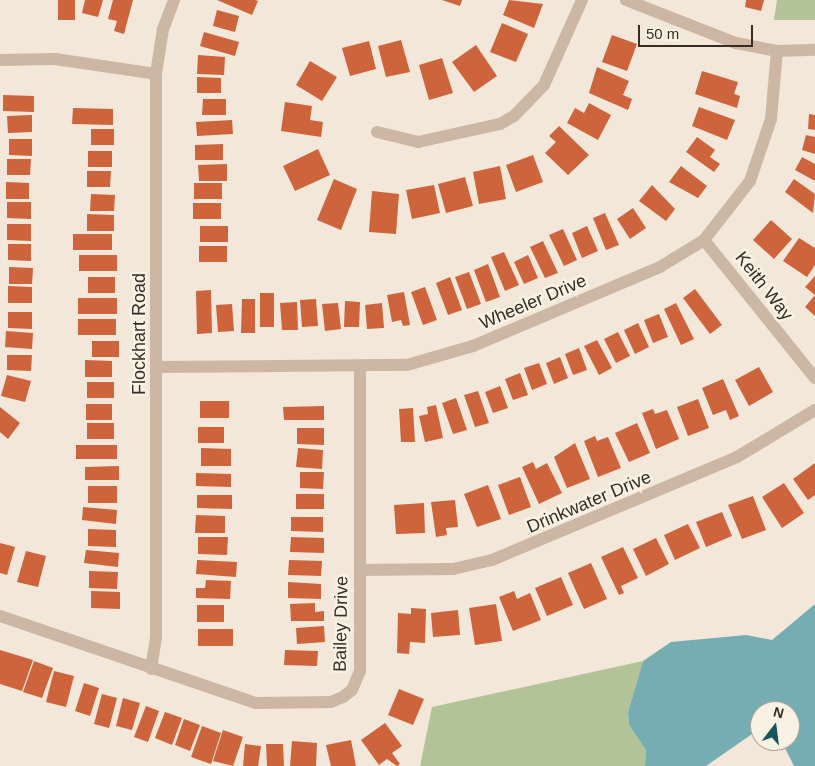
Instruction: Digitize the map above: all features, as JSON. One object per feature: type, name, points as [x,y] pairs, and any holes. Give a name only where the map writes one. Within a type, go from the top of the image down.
[{"type":"street","name":"Flockhart Road","points":[[151,669],[156,637],[156,74],[163,28],[174,0]]},
{"type":"street","points":[[377,132],[418,142],[500,124],[514,116],[544,85],[582,0]]},
{"type":"street","points":[[626,0],[715,36],[777,51],[815,50]]},
{"type":"street","name":"Wheeler Drive","points":[[157,366],[360,368],[407,365],[464,349],[660,267],[704,240],[736,202],[761,157],[771,119],[777,51]]},
{"type":"street","points":[[0,60],[55,59],[156,74]]},
{"type":"street","name":"Keith Way","points":[[704,240],[815,378]]},
{"type":"street","name":"Bailey Drive","points":[[0,616],[151,669],[256,703],[331,702],[343,697],[352,690],[360,671],[360,368]]},
{"type":"street","name":"Drinkwater Drive","points":[[360,570],[453,570],[492,560],[738,457],[815,410]]},
{"type":"green space","points":[[777,0],[815,0],[815,20],[774,20]]},
{"type":"green space","points":[[643,661],[628,712],[629,725],[646,750],[645,766],[420,766],[432,707]]},
{"type":"water","points":[[815,604],[815,766],[794,766],[786,751],[800,751],[800,701],[750,701],[750,735],[706,766],[645,766],[646,750],[629,725],[628,712],[643,661],[671,642],[746,635],[772,640]]},
{"type":"building","points":[[58,0],[75,0],[75,20],[58,20]]},
{"type":"building","points":[[85,0],[103,0],[98,17],[82,13]]},
{"type":"building","points":[[113,0],[133,0],[124,34],[114,31],[117,21],[108,19]]},
{"type":"building","points":[[217,0],[255,0],[258,1],[252,15]]},
{"type":"building","points":[[442,0],[462,0],[460,6]]},
{"type":"building","points":[[509,0],[543,4],[534,28],[503,15]]},
{"type":"building","points":[[746,0],[764,0],[761,11],[745,7]]},
{"type":"building","points":[[217,10],[239,16],[235,32],[213,26]]},
{"type":"building","points":[[502,23],[528,34],[516,62],[490,52]]},
{"type":"building","points":[[204,32],[239,42],[235,56],[200,46]]},
{"type":"building","points":[[612,35],[637,44],[627,71],[602,62]]},
{"type":"building","points":[[401,40],[410,72],[386,77],[378,46]]},
{"type":"building","points":[[369,41],[376,69],[350,76],[342,48]]},
{"type":"building","points":[[476,45],[497,76],[474,92],[452,62]]},
{"type":"building","points":[[198,55],[225,57],[224,75],[197,74]]},
{"type":"building","points":[[442,58],[453,93],[429,100],[419,65]]},
{"type":"building","points":[[310,61],[337,77],[322,101],[296,85]]},
{"type":"building","points":[[597,67],[629,81],[623,95],[632,99],[628,110],[589,93]]},
{"type":"building","points":[[702,71],[738,82],[734,94],[740,96],[737,108],[695,94]]},
{"type":"building","points":[[197,77],[221,78],[221,93],[197,93]]},
{"type":"building","points":[[3,95],[34,96],[34,112],[3,111]]},
{"type":"building","points":[[203,99],[226,99],[226,115],[202,115]]},
{"type":"building","points":[[285,102],[312,106],[310,120],[323,122],[321,137],[281,131]]},
{"type":"building","points":[[589,103],[611,115],[598,140],[567,123],[575,108],[584,113]]},
{"type":"building","points":[[699,107],[735,120],[727,140],[692,126]]},
{"type":"building","points":[[73,108],[113,109],[113,125],[72,124]]},
{"type":"building","points":[[809,114],[815,115],[815,130],[808,129]]},
{"type":"building","points":[[32,115],[32,132],[8,133],[7,116]]},
{"type":"building","points":[[232,120],[233,134],[197,136],[196,122]]},
{"type":"building","points":[[559,126],[589,155],[568,175],[545,153],[556,142],[549,136]]},
{"type":"building","points":[[91,129],[114,129],[114,145],[91,145]]},
{"type":"building","points":[[806,135],[815,137],[815,154],[802,150]]},
{"type":"building","points":[[697,137],[715,150],[710,157],[720,164],[714,172],[686,152]]},
{"type":"building","points":[[9,139],[32,139],[32,156],[9,155]]},
{"type":"building","points":[[223,144],[223,160],[195,160],[195,145]]},
{"type":"building","points":[[318,149],[330,175],[295,191],[283,166]]},
{"type":"building","points":[[88,151],[112,151],[112,167],[88,167]]},
{"type":"building","points":[[533,155],[543,182],[516,192],[506,165]]},
{"type":"building","points":[[802,157],[815,164],[815,181],[795,170]]},
{"type":"building","points":[[7,159],[31,159],[30,175],[7,175]]},
{"type":"building","points":[[227,164],[227,181],[199,181],[198,165]]},
{"type":"building","points":[[500,166],[506,199],[479,204],[473,172]]},
{"type":"building","points":[[681,166],[707,186],[698,198],[669,182]]},
{"type":"building","points":[[87,171],[111,171],[110,187],[87,187]]},
{"type":"building","points":[[465,177],[473,206],[446,213],[438,184]]},
{"type":"building","points":[[334,179],[357,189],[341,230],[317,220]]},
{"type":"building","points":[[794,179],[815,194],[813,213],[785,192]]},
{"type":"building","points":[[6,182],[29,183],[29,199],[6,199]]},
{"type":"building","points":[[194,183],[222,183],[222,199],[194,199]]},
{"type":"building","points":[[434,185],[440,213],[412,219],[406,190]]},
{"type":"building","points":[[652,185],[675,209],[666,221],[639,201]]},
{"type":"building","points":[[372,191],[399,194],[396,234],[369,232]]},
{"type":"building","points":[[91,194],[115,195],[114,211],[90,211]]},
{"type":"building","points":[[7,202],[31,202],[31,219],[7,218]]},
{"type":"building","points":[[193,203],[221,203],[221,219],[193,219]]},
{"type":"building","points":[[633,208],[646,228],[630,239],[617,219]]},
{"type":"building","points":[[605,213],[619,245],[606,250],[593,218]]},
{"type":"building","points":[[87,214],[114,215],[114,231],[87,231]]},
{"type":"building","points":[[771,220],[792,239],[774,259],[753,240]]},
{"type":"building","points":[[7,224],[31,224],[31,241],[7,240]]},
{"type":"building","points":[[200,226],[228,226],[228,242],[200,242]]},
{"type":"building","points":[[587,226],[598,251],[582,258],[572,233]]},
{"type":"building","points":[[563,229],[577,260],[564,266],[549,235]]},
{"type":"building","points":[[73,234],[112,234],[112,250],[73,250]]},
{"type":"building","points":[[799,238],[815,248],[815,265],[807,277],[783,261]]},
{"type":"building","points":[[543,241],[558,273],[545,278],[530,247]]},
{"type":"building","points":[[8,244],[31,244],[31,261],[8,260]]},
{"type":"building","points":[[199,246],[227,246],[227,262],[199,262]]},
{"type":"building","points":[[504,252],[519,285],[505,291],[491,257]]},
{"type":"building","points":[[79,255],[117,255],[117,271],[79,271]]},
{"type":"building","points":[[528,255],[538,278],[524,284],[514,262]]},
{"type":"building","points":[[488,264],[500,297],[486,302],[474,270]]},
{"type":"building","points":[[9,267],[33,268],[32,284],[9,284]]},
{"type":"building","points":[[469,272],[481,304],[467,309],[455,277]]},
{"type":"building","points":[[815,276],[815,295],[805,287]]},
{"type":"building","points":[[88,277],[115,277],[115,293],[88,293]]},
{"type":"building","points":[[450,277],[462,310],[448,315],[436,283]]},
{"type":"building","points":[[8,286],[32,287],[32,303],[8,303]]},
{"type":"building","points":[[425,287],[437,320],[423,325],[411,292]]},
{"type":"building","points":[[695,289],[722,325],[710,334],[683,298]]},
{"type":"building","points":[[211,290],[212,333],[197,334],[196,291]]},
{"type":"building","points":[[404,292],[410,325],[403,326],[401,320],[392,322],[387,295]]},
{"type":"building","points":[[260,293],[274,293],[274,327],[260,327]]},
{"type":"building","points":[[815,295],[815,316],[805,307]]},
{"type":"building","points":[[78,298],[117,298],[117,314],[78,314]]},
{"type":"building","points":[[242,299],[255,299],[255,333],[241,333]]},
{"type":"building","points":[[316,299],[318,326],[302,327],[300,300]]},
{"type":"building","points":[[345,301],[360,302],[359,327],[344,327]]},
{"type":"building","points":[[297,302],[298,330],[282,330],[280,303]]},
{"type":"building","points":[[338,303],[341,329],[325,331],[322,304]]},
{"type":"building","points":[[382,303],[384,328],[367,329],[365,305]]},
{"type":"building","points":[[676,303],[694,339],[681,345],[664,309]]},
{"type":"building","points":[[232,304],[234,331],[218,332],[216,305]]},
{"type":"building","points":[[8,312],[32,312],[32,329],[8,328]]},
{"type":"building","points":[[659,314],[668,337],[653,343],[644,320]]},
{"type":"building","points":[[78,319],[116,319],[116,335],[78,335]]},
{"type":"building","points":[[638,323],[649,347],[635,354],[624,330]]},
{"type":"building","points":[[6,331],[33,333],[32,349],[5,347]]},
{"type":"building","points":[[618,332],[630,356],[616,363],[604,339]]},
{"type":"building","points":[[597,340],[612,368],[599,375],[584,346]]},
{"type":"building","points":[[92,341],[119,341],[119,357],[92,357]]},
{"type":"building","points":[[579,348],[587,370],[573,375],[565,354]]},
{"type":"building","points":[[7,355],[32,355],[31,371],[7,370]]},
{"type":"building","points":[[560,357],[568,378],[554,384],[546,363]]},
{"type":"building","points":[[85,360],[112,361],[112,377],[85,377]]},
{"type":"building","points":[[539,363],[547,384],[532,390],[524,368]]},
{"type":"building","points":[[759,367],[773,392],[749,406],[735,380]]},
{"type":"building","points":[[520,373],[528,395],[513,400],[505,379]]},
{"type":"building","points":[[7,375],[31,381],[25,402],[1,396]]},
{"type":"building","points":[[723,379],[739,416],[730,420],[726,410],[713,415],[702,388]]},
{"type":"building","points":[[87,382],[114,382],[114,398],[87,398]]},
{"type":"building","points":[[500,386],[508,408],[493,413],[485,392]]},
{"type":"building","points":[[478,391],[489,423],[475,427],[464,395]]},
{"type":"building","points":[[456,398],[467,430],[453,434],[442,403]]},
{"type":"building","points":[[698,399],[709,428],[688,436],[677,407]]},
{"type":"building","points":[[200,401],[229,401],[229,418],[200,418]]},
{"type":"building","points":[[86,404],[112,404],[112,420],[86,420]]},
{"type":"building","points":[[436,405],[443,438],[425,442],[419,416],[428,414],[427,407]]},
{"type":"building","points":[[324,406],[324,420],[284,420],[283,407]]},
{"type":"building","points":[[0,407],[20,423],[8,439],[0,432]]},
{"type":"building","points":[[413,408],[415,442],[401,442],[399,409]]},
{"type":"building","points":[[653,409],[655,414],[667,410],[679,439],[656,449],[642,413]]},
{"type":"building","points":[[87,423],[114,423],[114,439],[87,439]]},
{"type":"building","points":[[637,423],[650,453],[629,462],[615,433]]},
{"type":"building","points":[[198,427],[224,427],[224,443],[198,443]]},
{"type":"building","points":[[297,428],[324,428],[324,445],[297,444]]},
{"type":"building","points":[[595,436],[597,441],[608,437],[621,468],[598,477],[584,441]]},
{"type":"building","points":[[575,443],[590,479],[567,488],[554,457]]},
{"type":"building","points":[[76,445],[117,445],[117,459],[76,459]]},
{"type":"building","points":[[201,448],[231,449],[231,466],[201,466]]},
{"type":"building","points":[[298,448],[323,450],[322,469],[296,467]]},
{"type":"building","points":[[533,462],[536,469],[547,463],[562,493],[539,504],[522,467]]},
{"type":"building","points":[[815,463],[815,495],[808,500],[793,479]]},
{"type":"building","points":[[119,466],[119,480],[85,480],[85,467]]},
{"type":"building","points":[[300,472],[324,472],[323,489],[300,488]]},
{"type":"building","points":[[196,473],[231,474],[231,487],[196,486]]},
{"type":"building","points":[[520,477],[531,507],[509,515],[498,485]]},
{"type":"building","points":[[784,483],[804,513],[782,528],[762,497]]},
{"type":"building","points":[[488,485],[501,519],[477,527],[464,494]]},
{"type":"building","points":[[88,486],[117,486],[117,503],[88,503]]},
{"type":"building","points":[[296,494],[324,494],[324,509],[296,509]]},
{"type":"building","points":[[197,495],[232,495],[232,509],[197,508]]},
{"type":"building","points":[[753,496],[766,530],[742,539],[728,505]]},
{"type":"building","points":[[455,500],[458,527],[446,528],[447,535],[436,537],[431,502]]},
{"type":"building","points":[[424,503],[425,533],[396,534],[394,505]]},
{"type":"building","points":[[83,507],[117,510],[116,524],[82,520]]},
{"type":"building","points":[[722,512],[732,536],[706,547],[696,522]]},
{"type":"building","points":[[196,515],[225,516],[225,533],[195,533]]},
{"type":"building","points":[[291,517],[323,517],[323,532],[291,531]]},
{"type":"building","points":[[688,524],[700,548],[675,560],[664,535]]},
{"type":"building","points":[[88,529],[116,530],[116,547],[88,546]]},
{"type":"building","points":[[198,537],[228,537],[227,555],[198,554]]},
{"type":"building","points":[[291,537],[324,538],[324,553],[290,552]]},
{"type":"building","points":[[656,538],[669,564],[646,576],[633,549]]},
{"type":"building","points":[[0,543],[15,547],[7,575],[0,573]]},
{"type":"building","points":[[623,547],[638,578],[621,586],[624,593],[619,595],[601,557]]},
{"type":"building","points":[[86,550],[119,553],[118,567],[84,563]]},
{"type":"building","points":[[26,551],[46,556],[38,587],[17,582]]},
{"type":"building","points":[[197,560],[237,562],[236,577],[196,574]]},
{"type":"building","points":[[289,560],[322,561],[321,576],[288,575]]},
{"type":"building","points":[[591,563],[607,599],[584,609],[568,573]]},
{"type":"building","points":[[89,571],[118,572],[117,589],[89,588]]},
{"type":"building","points":[[561,577],[573,605],[547,616],[535,588]]},
{"type":"building","points":[[206,580],[231,581],[230,599],[196,598],[196,588],[205,588]]},
{"type":"building","points":[[288,582],[321,584],[321,599],[288,598]]},
{"type":"building","points":[[91,591],[120,592],[120,609],[91,608]]},
{"type":"building","points":[[514,591],[517,599],[530,593],[541,620],[513,631],[499,597]]},
{"type":"building","points":[[315,603],[315,612],[324,611],[324,621],[291,621],[290,604]]},
{"type":"building","points":[[496,604],[502,641],[475,645],[469,608]]},
{"type":"building","points":[[197,605],[224,605],[224,622],[197,622]]},
{"type":"building","points":[[411,608],[426,609],[425,643],[410,642],[409,654],[397,653],[398,613],[411,614]]},
{"type":"building","points":[[458,610],[460,635],[433,637],[431,613]]},
{"type":"building","points":[[324,626],[325,642],[297,644],[296,628]]},
{"type":"building","points":[[198,629],[233,629],[233,646],[198,646]]},
{"type":"building","points":[[0,650],[33,660],[22,691],[0,684]]},
{"type":"building","points":[[285,650],[318,651],[317,666],[284,665]]},
{"type":"building","points":[[34,661],[53,668],[42,698],[23,692]]},
{"type":"building","points":[[54,671],[74,676],[66,707],[46,702]]},
{"type":"building","points":[[84,683],[99,688],[90,716],[75,711]]},
{"type":"building","points":[[399,689],[424,699],[413,725],[388,715]]},
{"type":"building","points":[[102,694],[117,698],[109,728],[94,724]]},
{"type":"building","points":[[123,698],[140,703],[132,730],[116,726]]},
{"type":"building","points":[[146,706],[159,711],[148,742],[134,737]]},
{"type":"building","points":[[165,712],[182,718],[172,745],[155,738]]},
{"type":"building","points":[[184,719],[200,725],[190,751],[175,745]]},
{"type":"building","points":[[385,723],[402,746],[392,753],[400,764],[397,766],[387,759],[379,765],[361,740]]},
{"type":"building","points":[[202,726],[221,733],[211,764],[191,757]]},
{"type":"building","points":[[223,730],[243,737],[233,766],[213,761]]},
{"type":"building","points":[[351,740],[356,766],[331,766],[326,745]]},
{"type":"building","points":[[292,741],[317,743],[316,766],[290,766]]},
{"type":"building","points":[[245,744],[261,746],[258,766],[243,766]]},
{"type":"building","points":[[266,744],[283,744],[284,766],[267,766]]}]
